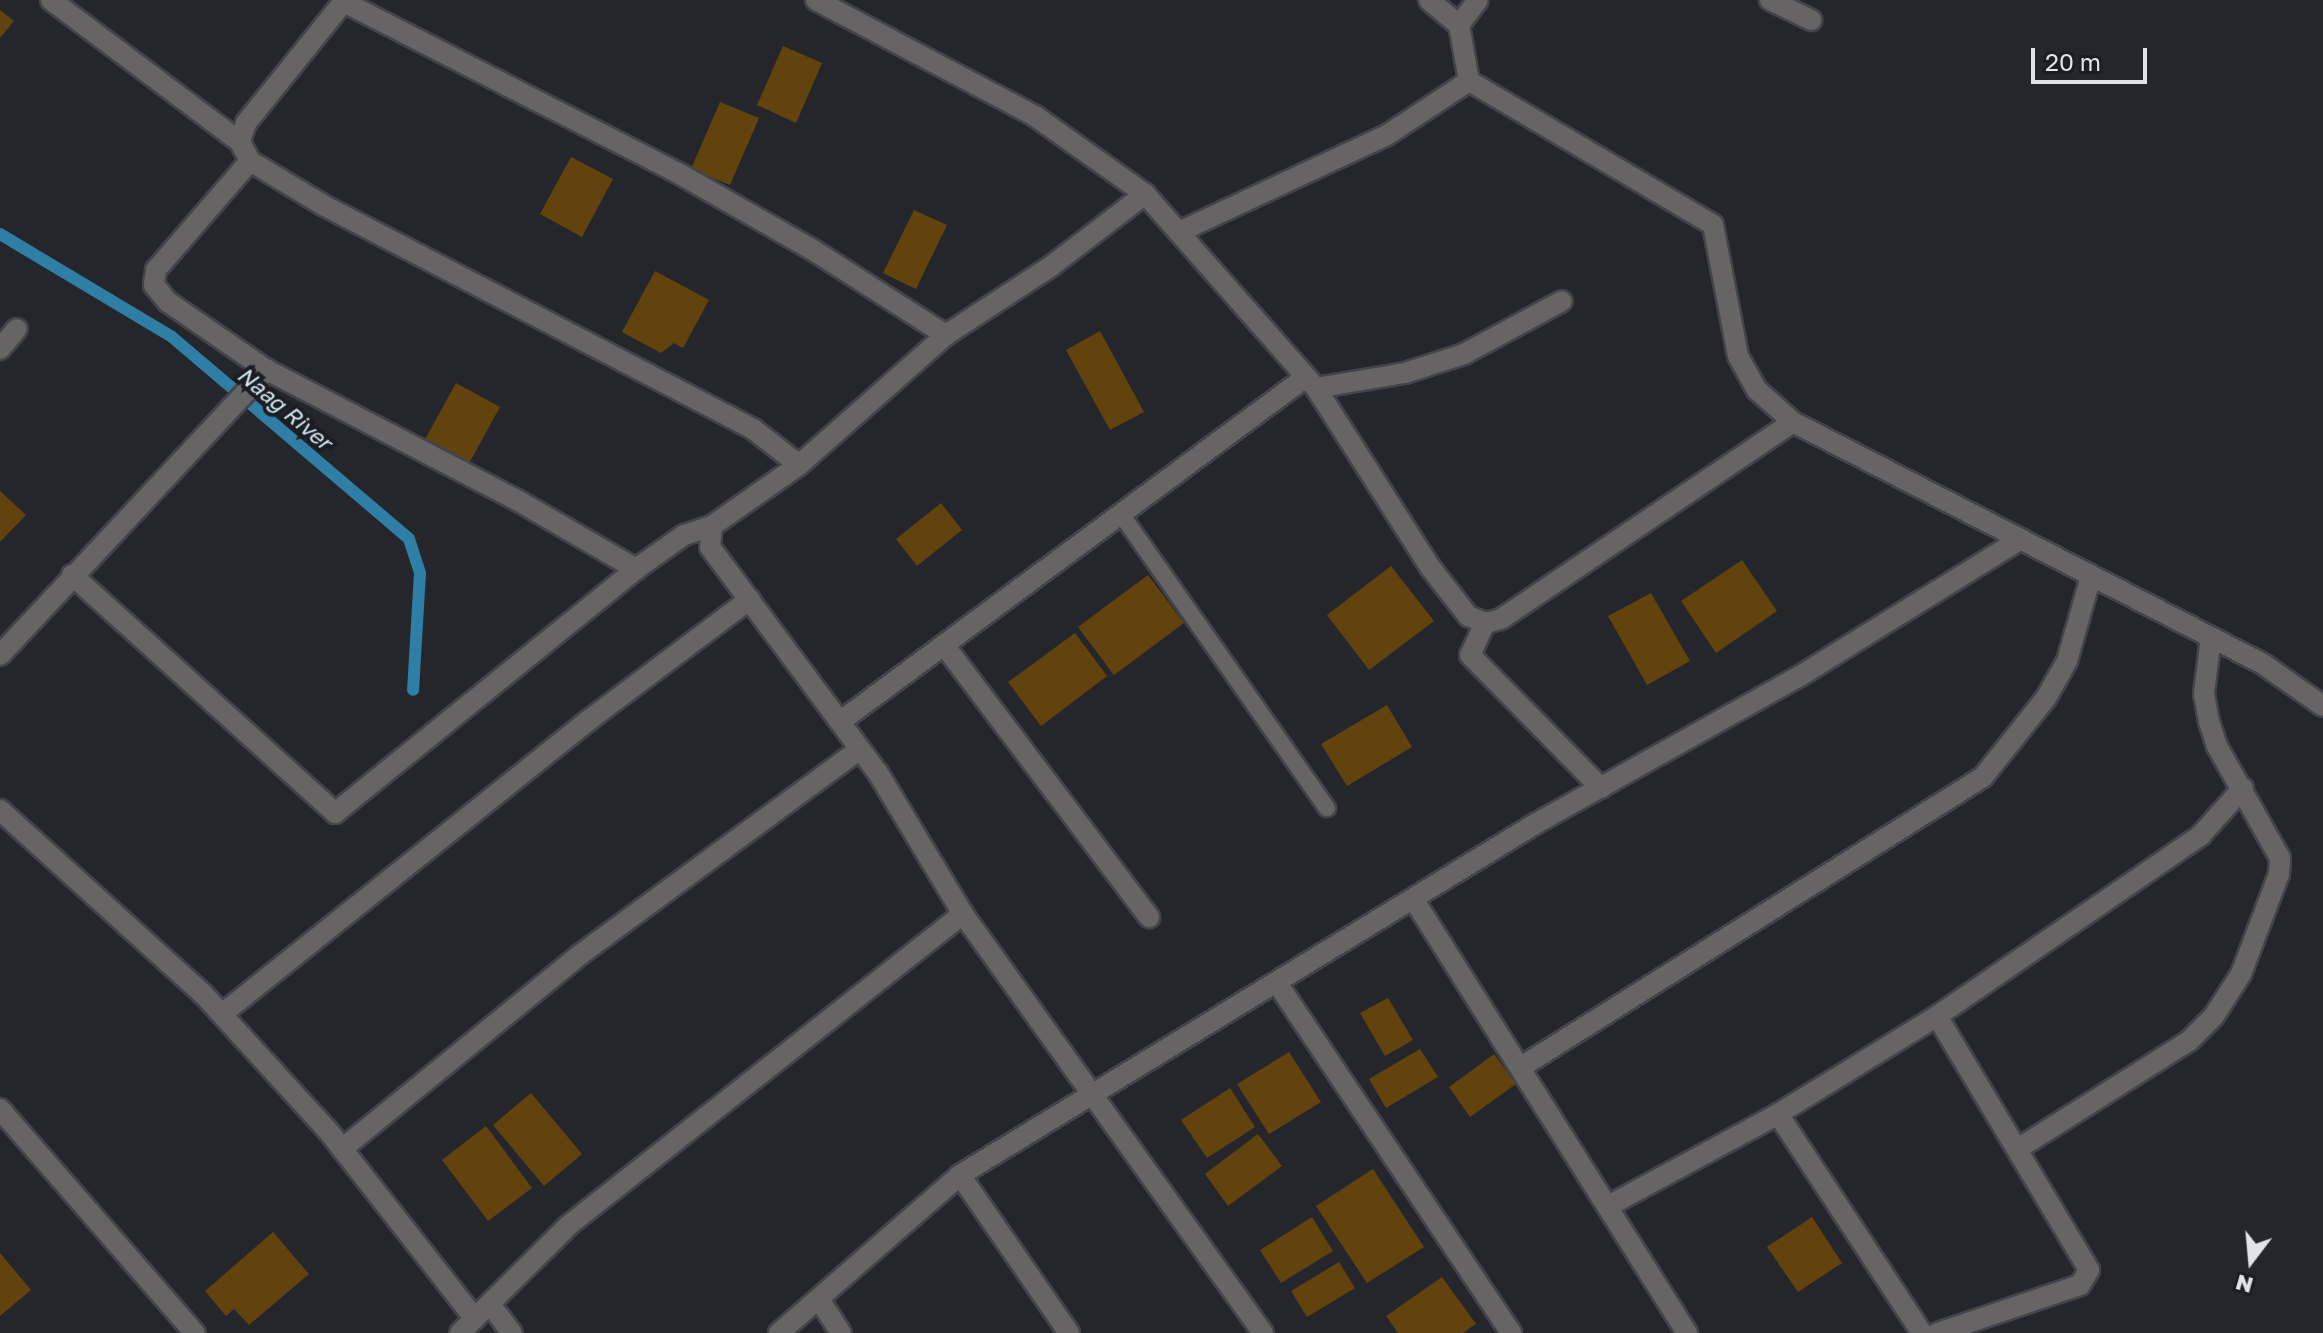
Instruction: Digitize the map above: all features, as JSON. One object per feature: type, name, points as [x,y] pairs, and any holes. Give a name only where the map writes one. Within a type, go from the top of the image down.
[{"type":"street","points":[[816,0],[1035,116],[1145,194],[1181,231],[1311,383],[1430,567],[1468,616],[1485,623],[1501,619],[1793,422]]},
{"type":"street","points":[[1429,0],[1459,25],[1469,81],[1713,225],[1738,356],[1757,390],[1793,422],[2263,664],[2323,706]]},
{"type":"street","points":[[1459,25],[1478,0]]},
{"type":"street","points":[[1770,0],[1811,20]]},
{"type":"street","points":[[240,142],[246,123],[344,1],[678,173],[813,250],[946,335]]},
{"type":"street","points":[[59,2],[240,142],[250,161],[323,205],[753,429],[799,465]]},
{"type":"street","points":[[1181,231],[1387,135],[1469,81]]},
{"type":"street","points":[[250,161],[156,270],[154,285],[168,302],[260,378],[517,500],[636,569]]},
{"type":"street","points":[[72,575],[335,813],[636,569],[684,535],[712,526],[799,465],[946,335],[1050,267],[1145,194]]},
{"type":"street","points":[[841,721],[1121,514],[1311,383],[1405,373],[1464,354],[1562,301]]},
{"type":"street","points":[[0,349],[17,329]]},
{"type":"street","points":[[0,655],[260,378]]},
{"type":"street","points":[[712,526],[710,547],[841,721],[963,914],[1263,1333]]},
{"type":"street","points":[[779,1333],[960,1175],[1091,1092],[1601,788],[1800,676],[2019,540]]},
{"type":"street","points":[[1521,1067],[1983,777],[2046,698],[2067,661],[2091,576]]},
{"type":"street","points":[[222,1014],[589,720],[750,599]]},
{"type":"street","points":[[1485,623],[1470,655],[1601,788]]},
{"type":"street","points":[[2019,1148],[2189,1041],[2214,1016],[2241,974],[2279,874],[2280,858],[2217,746],[2209,722],[2204,693],[2211,637]]},
{"type":"street","points":[[944,645],[1149,917]]},
{"type":"street","points":[[342,1149],[581,954],[860,749]]},
{"type":"street","points":[[1610,1205],[1778,1114],[1937,1016],[2201,835],[2243,788]]},
{"type":"street","points":[[0,810],[222,1014],[342,1149],[468,1326],[569,1225],[963,914]]},
{"type":"street","points":[[1414,900],[1610,1205],[1687,1333]]},
{"type":"street","points":[[1277,983],[1511,1333]]},
{"type":"street","points":[[1937,1016],[2019,1148],[2089,1270],[2080,1285],[1937,1333]]},
{"type":"street","points":[[0,1109],[195,1333]]},
{"type":"street","points":[[1778,1114],[1922,1333]]},
{"type":"street","points":[[960,1175],[1069,1333]]},
{"type":"street","points":[[819,1299],[841,1333]]},
{"type":"street","points":[[490,1304],[512,1333]]},
{"type":"lane","points":[[1121,514],[1327,808]]},
{"type":"building","points":[[0,10],[14,21],[0,38]]},
{"type":"building","points":[[783,46],[822,63],[796,123],[757,105]]},
{"type":"building","points":[[720,102],[759,118],[730,185],[691,169]]},
{"type":"building","points":[[571,157],[613,179],[582,237],[540,214]]},
{"type":"building","points":[[914,210],[947,225],[916,289],[883,273]]},
{"type":"building","points":[[655,271],[709,300],[683,348],[674,343],[661,353],[622,332]]},
{"type":"building","points":[[1100,331],[1144,412],[1110,430],[1066,350]]},
{"type":"building","points":[[456,383],[500,407],[467,467],[423,443]]},
{"type":"building","points":[[0,491],[26,515],[0,542]]},
{"type":"building","points":[[941,503],[962,530],[917,566],[896,539]]},
{"type":"building","points":[[1742,560],[1777,611],[1716,653],[1681,601]]},
{"type":"building","points":[[1391,566],[1434,621],[1369,670],[1327,615]]},
{"type":"building","points":[[1148,575],[1184,623],[1114,675],[1078,627]]},
{"type":"building","points":[[1651,593],[1690,661],[1647,685],[1608,616]]},
{"type":"building","points":[[1075,633],[1107,676],[1041,726],[1008,682]]},
{"type":"building","points":[[1387,705],[1412,747],[1347,786],[1321,744]]},
{"type":"building","points":[[1388,998],[1413,1040],[1385,1056],[1360,1013]]},
{"type":"building","points":[[1420,1049],[1438,1077],[1386,1108],[1369,1079]]},
{"type":"building","points":[[1289,1052],[1321,1102],[1269,1134],[1237,1084]]},
{"type":"building","points":[[1494,1054],[1516,1084],[1470,1117],[1449,1087]]},
{"type":"building","points":[[1230,1088],[1255,1127],[1207,1158],[1181,1120]]},
{"type":"building","points":[[531,1093],[582,1154],[544,1186],[493,1125]]},
{"type":"building","points":[[486,1126],[532,1188],[488,1221],[442,1160]]},
{"type":"building","points":[[1258,1134],[1282,1166],[1228,1206],[1205,1174]]},
{"type":"building","points":[[1373,1169],[1424,1247],[1367,1283],[1316,1206]]},
{"type":"building","points":[[1312,1217],[1333,1251],[1281,1283],[1260,1250]]},
{"type":"building","points":[[1812,1217],[1842,1263],[1798,1292],[1767,1247]]},
{"type":"building","points":[[273,1232],[309,1274],[249,1325],[234,1309],[226,1316],[205,1291]]},
{"type":"building","points":[[0,1253],[31,1290],[0,1316]]},
{"type":"building","points":[[1339,1262],[1355,1288],[1307,1317],[1291,1291]]},
{"type":"building","points":[[1442,1277],[1476,1324],[1463,1333],[1398,1333],[1386,1316]]},
{"type":"waterway","name":"Naag River","points":[[0,234],[172,337],[409,539],[420,573],[413,690]]}]
